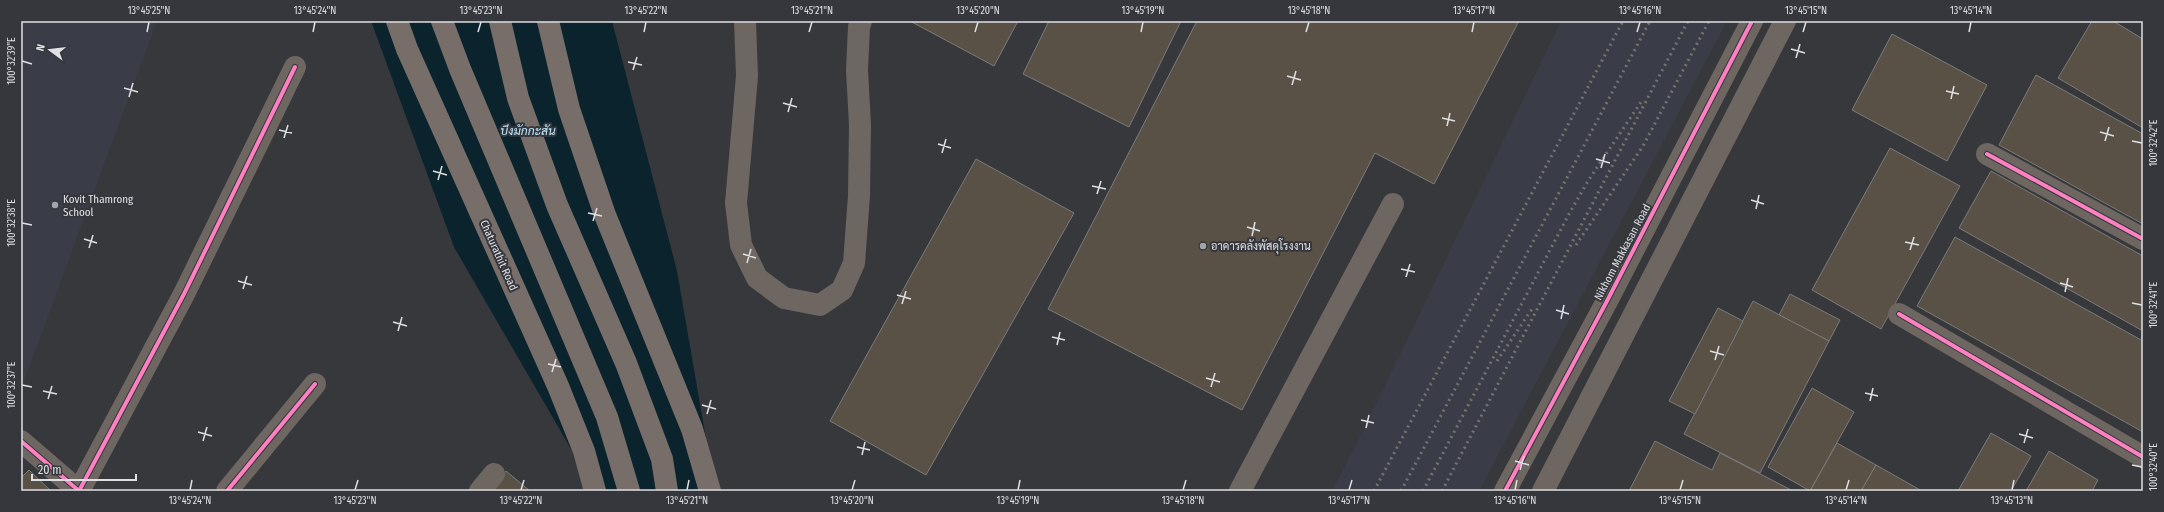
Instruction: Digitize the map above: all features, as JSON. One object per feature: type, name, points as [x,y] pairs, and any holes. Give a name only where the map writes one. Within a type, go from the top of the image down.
[{"type":"main road","name":"Chaturathit Road","points":[[397,21],[407,49],[558,386],[584,451],[594,491]]},
{"type":"main road","points":[[442,21],[466,83],[607,417],[630,491]]},
{"type":"main road","points":[[500,21],[518,98],[557,205],[626,363],[662,460],[667,491]]},
{"type":"main road","points":[[548,21],[569,109],[606,215],[692,429],[710,491]]},
{"type":"street","points":[[745,21],[747,76],[736,203],[741,245],[757,278],[784,298],[820,305],[842,290],[854,263],[859,196],[860,125],[857,70],[859,27],[861,21]]},
{"type":"street","name":"Nikhom Makkasan Road","points":[[1505,491],[1607,301],[1752,21]]},
{"type":"street","points":[[1543,491],[1786,21]]},
{"type":"street","points":[[21,441],[79,491],[184,294],[295,68]]},
{"type":"street","points":[[1987,154],[2143,238]]},
{"type":"street","points":[[1240,491],[1392,204]]},
{"type":"street","points":[[1899,314],[2143,457]]},
{"type":"street","points":[[227,491],[315,384]]},
{"type":"shaded area","name":"Kovit Thamrong School","points":[[21,21],[157,21],[21,389]]},
{"type":"shaded area","points":[[1561,21],[1727,21],[1479,491],[1332,491],[1368,421]]},
{"type":"water","name":"บึงมักกะสัน","points":[[371,21],[612,21],[677,271],[715,491],[588,491],[582,468],[454,247]]},
{"type":"building","points":[[910,21],[1018,21],[994,66]]},
{"type":"building","points":[[1049,21],[1181,21],[1129,127],[1023,74]]},
{"type":"building","name":"อาคารคลังพัสดุโรงงาน","points":[[1197,21],[1519,21],[1434,184],[1375,153],[1242,410],[1048,309]]},
{"type":"building","points":[[2092,21],[2113,21],[2143,39],[2143,128],[2058,78]]},
{"type":"building","points":[[1892,34],[1987,85],[1947,161],[1852,110]]},
{"type":"building","points":[[2036,75],[2143,134],[2143,224],[1999,145]]},
{"type":"building","points":[[1890,148],[1960,186],[1881,329],[1812,290]]},
{"type":"building","points":[[976,159],[1074,213],[926,475],[830,421]]},
{"type":"building","points":[[1991,171],[2143,256],[2143,331],[1959,228]]},
{"type":"building","points":[[1955,237],[2143,341],[2143,432],[1917,306]]},
{"type":"building","points":[[1790,294],[1840,320],[1829,341],[1779,315]]},
{"type":"building","points":[[1753,301],[1829,341],[1760,473],[1684,434]]},
{"type":"building","points":[[1718,308],[1743,321],[1695,414],[1669,401]]},
{"type":"building","points":[[1812,388],[1854,412],[1810,491],[1768,467]]},
{"type":"building","points":[[1991,433],[2031,456],[2011,491],[1958,491]]},
{"type":"building","points":[[1655,441],[1712,470],[1720,453],[1793,491],[1629,491]]},
{"type":"building","points":[[1837,443],[1876,465],[1861,491],[1810,491]]},
{"type":"building","points":[[2049,451],[2098,480],[2092,491],[2026,491]]},
{"type":"building","points":[[1876,465],[1922,491],[1861,491]]},
{"type":"building","points":[[29,470],[51,491],[21,491],[21,478]]},
{"type":"building","points":[[506,471],[530,491],[490,491]]},
{"type":"railway","points":[[1374,491],[1623,21]]},
{"type":"railway","points":[[1401,491],[1650,21]]},
{"type":"railway","points":[[1442,491],[1688,21]]},
{"type":"railway","points":[[1576,245],[1643,146],[1709,21]]},
{"type":"railway","points":[[1423,491],[1569,214],[1588,181],[1641,102]]},
{"type":"railway","points":[[1497,361],[1532,309]]},
{"type":"cycle path","points":[[1505,491],[1607,301],[1752,21]]},
{"type":"cycle path","points":[[21,441],[79,491],[184,294],[295,67]]},
{"type":"cycle path","points":[[1987,154],[2143,239]]},
{"type":"cycle path","points":[[1899,314],[2143,457]]},
{"type":"cycle path","points":[[227,491],[315,384]]},
{"type":"place","name":"Kovit Thamrong School","points":[[55,205]]},
{"type":"place","name":"อาคารคลังพัสดุโรงงาน","points":[[1203,246]]}]
